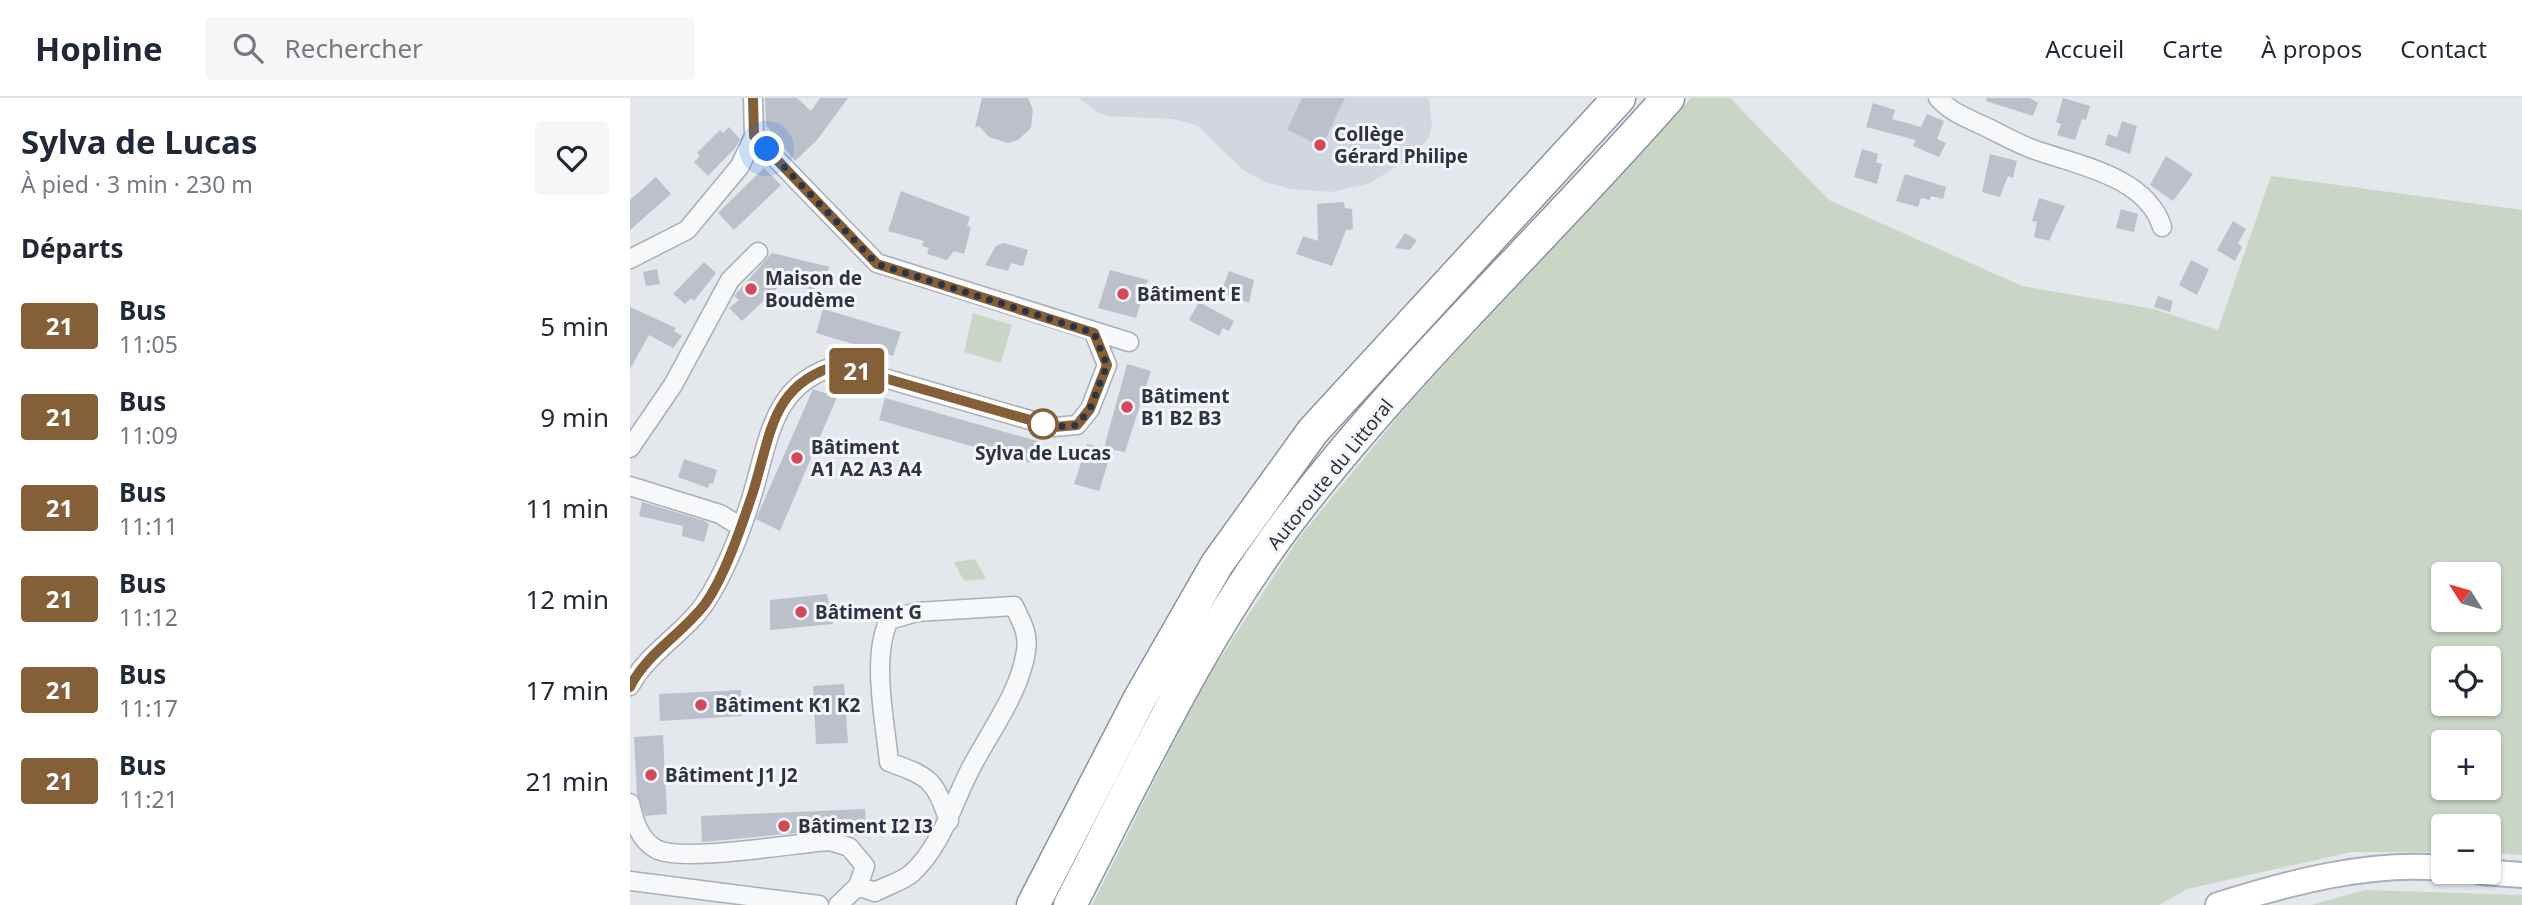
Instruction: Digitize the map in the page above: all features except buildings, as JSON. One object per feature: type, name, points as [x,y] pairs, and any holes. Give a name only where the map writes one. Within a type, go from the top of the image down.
[{"type":"highway","name":"Autoroute du Littoral","points":[[1033,905],[1139,700],[1217,564],[1297,453],[1353,385],[1619,98]]},
{"type":"highway","name":"Autoroute du Littoral","points":[[1070,905],[1174,704],[1249,578],[1295,512],[1434,349],[1668,98]]},
{"type":"main road","points":[[2218,905],[2295,881],[2419,866],[2431,867]]},
{"type":"main road","points":[[2501,873],[2522,875]]},
{"type":"street","points":[[630,259],[687,230],[740,166],[754,136],[753,98]]},
{"type":"street","points":[[1938,98],[1950,110],[2035,150],[2098,170],[2141,195],[2157,210],[2162,227]]},
{"type":"street","points":[[754,136],[877,264],[1129,342]]},
{"type":"street","points":[[630,449],[673,385],[730,280],[758,252]]},
{"type":"street","points":[[630,687],[672,636],[705,604],[741,527],[768,431],[785,400],[815,372],[839,365],[1054,427],[1077,425],[1090,409],[1107,365],[1094,333]]},
{"type":"street","points":[[630,486],[720,514],[741,527]]},
{"type":"street","points":[[858,886],[875,892],[911,874],[939,840],[949,821],[970,770],[1019,678],[1027,650],[1027,632],[1014,606],[917,612],[889,620],[883,633],[880,652],[889,762],[925,775],[940,796],[949,821]]},
{"type":"street","points":[[630,803],[636,829],[657,850],[699,854],[830,841],[849,847],[858,855],[864,866],[858,886],[838,905]]},
{"type":"street","points":[[630,881],[819,905]]},
{"type":"shaded area","name":"Collège Gérard Philipe","points":[[1079,98],[1429,98],[1432,125],[1429,137],[1414,156],[1368,184],[1331,192],[1291,189],[1265,182],[1243,170],[1197,125],[1172,119],[1108,116],[1097,112]]},
{"type":"green space","points":[[1691,98],[1730,98],[1829,200],[2022,286],[2154,309],[2218,330],[2271,176],[2522,210],[2522,855],[2501,854],[2501,814],[2431,814],[2431,852],[2352,852],[2187,889],[2159,905],[1092,905],[1203,684],[1299,538],[1410,402]]},
{"type":"green space","points":[[973,313],[1012,325],[1001,363],[964,352]]},
{"type":"green space","points":[[975,559],[986,579],[964,581],[954,562]]},
{"type":"green space","points":[[2365,890],[2522,895],[2522,905],[2311,905]]},
{"type":"bus line","name":"21","points":[[630,687],[672,636],[705,604],[740,531],[754,489],[768,431],[785,400],[815,372],[839,365],[1054,427],[1077,425],[1090,409],[1107,365],[1094,333],[877,264],[754,136],[753,98]]},
{"type":"place","name":"Collège Gérard Philipe","points":[[1320,145]]},
{"type":"place","name":"Maison de Boudème","points":[[751,289]]},
{"type":"place","name":"Bâtiment E","points":[[1123,294]]},
{"type":"place","name":"Bâtiment B1 B2 B3","points":[[1127,407]]},
{"type":"place","name":"Sylva de Lucas","points":[[1043,424]]},
{"type":"place","name":"Bâtiment A1 A2 A3 A4","points":[[797,458]]},
{"type":"place","name":"Bâtiment G","points":[[801,612]]},
{"type":"place","name":"Bâtiment K1 K2","points":[[701,705]]},
{"type":"place","name":"Bâtiment J1 J2","points":[[651,775]]},
{"type":"place","name":"Bâtiment I2 I3","points":[[784,826]]},
{"type":"route","points":[[767,149],[877,264],[1094,333],[1107,365],[1090,409],[1077,425],[1054,427],[1043,424]]}]
